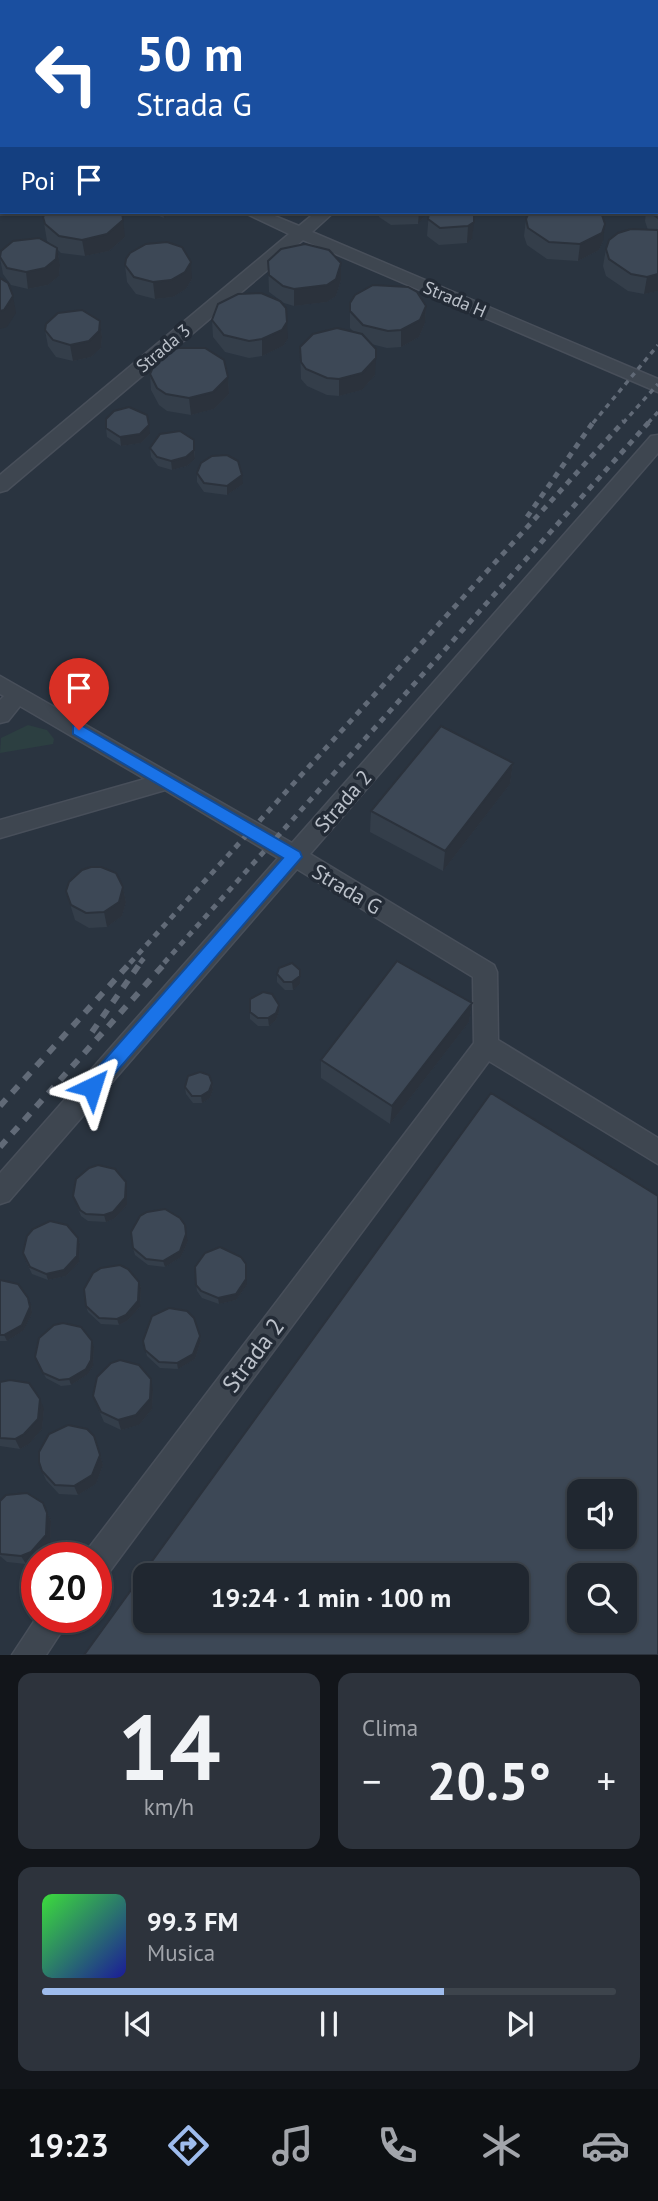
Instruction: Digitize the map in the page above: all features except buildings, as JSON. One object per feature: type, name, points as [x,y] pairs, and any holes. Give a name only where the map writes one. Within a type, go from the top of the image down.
[{"type":"lane","name":"Strada H","points":[[256,214],[658,386]]},
{"type":"lane","name":"Strada 3","points":[[0,485],[324,214]]},
{"type":"lane","name":"Strada 2","points":[[0,1192],[658,441]]},
{"type":"lane","name":"Strada G","points":[[9,689],[485,971],[486,1046]]},
{"type":"lane","points":[[0,715],[9,689]]},
{"type":"lane","points":[[0,829],[167,781]]},
{"type":"lane","name":"Strada 2","points":[[112,1542],[486,1046]]},
{"type":"lane","points":[[486,1046],[658,1152]]},
{"type":"lane","points":[[27,1655],[44,1633]]},
{"type":"shaded area","points":[[28,725],[47,730],[54,739],[53,744],[0,753],[1,738]]},
{"type":"railway","points":[[593,423],[658,345]]},
{"type":"railway","points":[[623,423],[658,384]]},
{"type":"railway","points":[[648,423],[658,412]]},
{"type":"railway","points":[[527,517],[594,421]]},
{"type":"railway","points":[[130,963],[624,421]]},
{"type":"railway","points":[[164,963],[650,421]]},
{"type":"railway","points":[[140,963],[144,958]]},
{"type":"railway","points":[[0,1106],[131,962]]},
{"type":"railway","points":[[92,1032],[141,962]]},
{"type":"railway","points":[[0,1147],[166,962]]},
{"type":"route","points":[[79,730],[294,857],[92,1087]]}]
